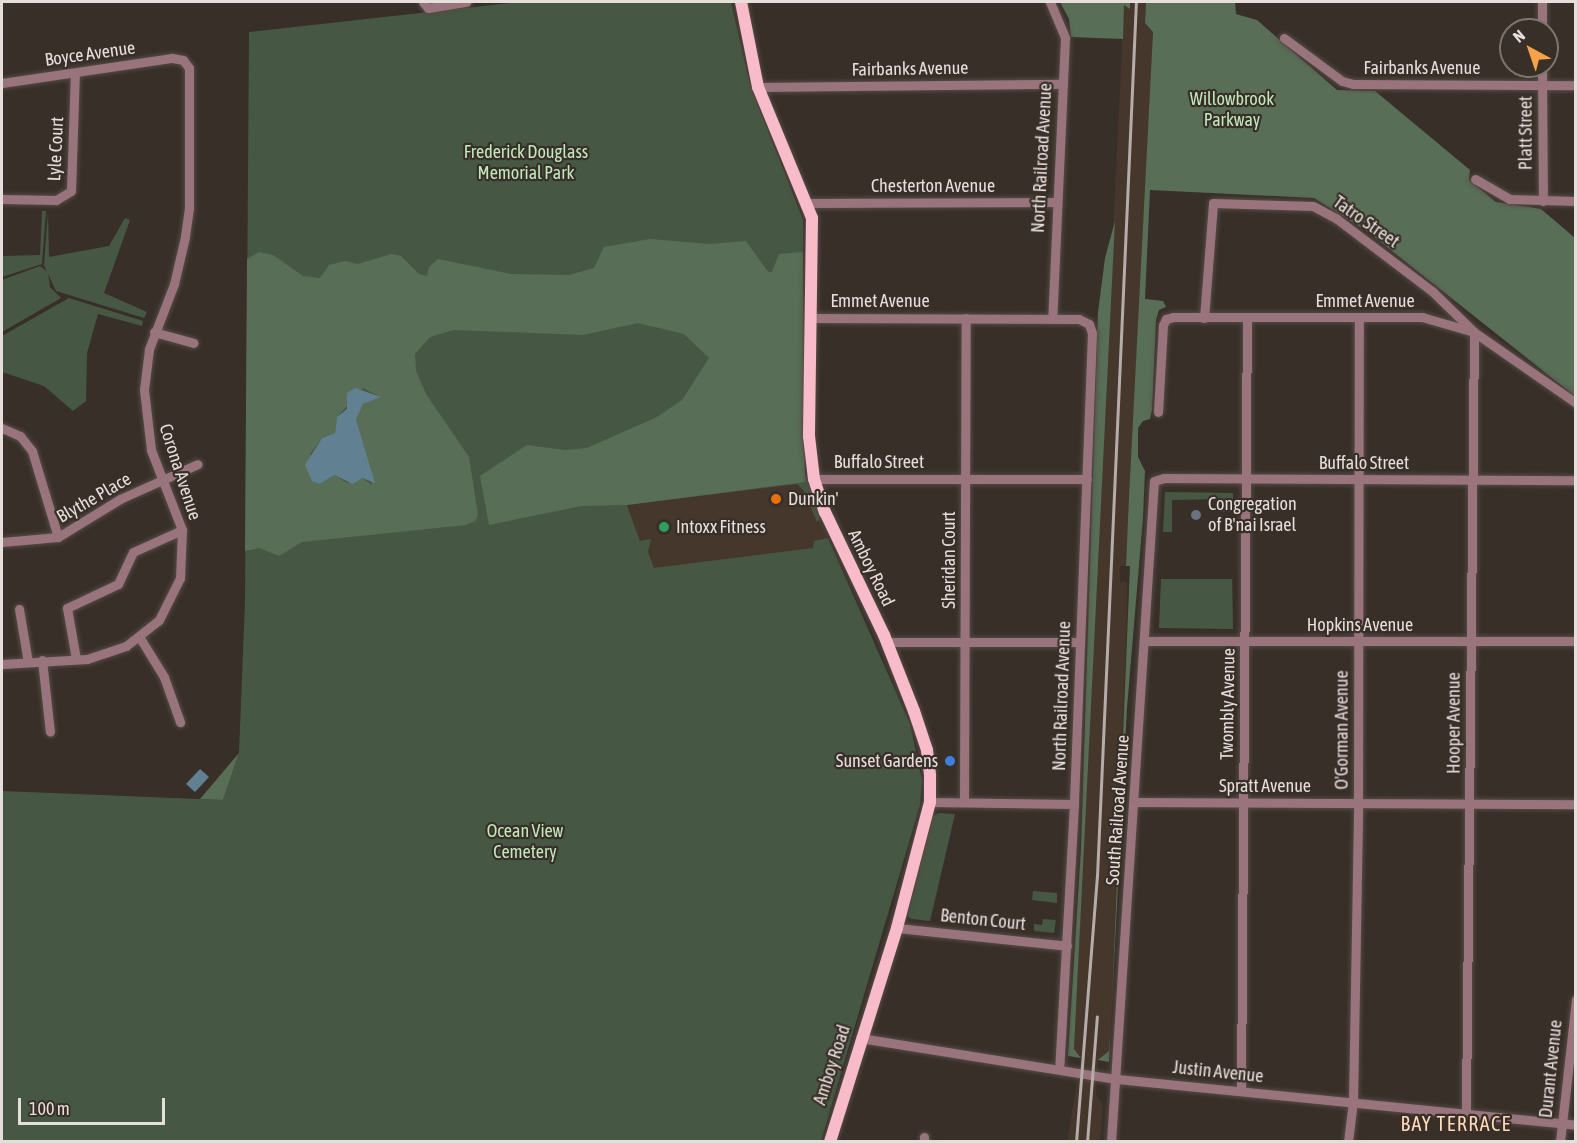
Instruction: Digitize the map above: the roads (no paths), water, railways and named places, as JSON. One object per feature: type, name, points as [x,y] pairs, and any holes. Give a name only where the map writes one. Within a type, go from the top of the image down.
[{"type":"main road","name":"Amboy Road","points":[[741,2],[758,87],[809,203],[813,233],[809,436],[814,479],[825,512],[887,642],[927,750],[930,802],[897,928],[860,1038],[830,1142]]},
{"type":"street","points":[[423,2],[428,8],[467,2]]},
{"type":"street","name":"North Railroad Avenue","points":[[1050,2],[1064,31],[1052,319]]},
{"type":"street","points":[[1542,2],[1542,18]]},
{"type":"street","name":"Fairbanks Avenue","points":[[1284,38],[1342,81],[1575,85]]},
{"type":"street","name":"Boyce Avenue","points":[[2,83],[172,58],[183,60]]},
{"type":"street","name":"Corona Avenue","points":[[2,664],[76,659],[107,654],[140,638],[159,620],[176,593],[183,564],[182,530],[151,450],[144,410],[146,367],[154,332],[180,262],[189,208],[189,68],[183,60]]},
{"type":"street","name":"Lyle Court","points":[[2,199],[56,200],[71,191],[75,73]]},
{"type":"street","name":"Platt Street","points":[[1542,78],[1543,201]]},
{"type":"street","name":"Fairbanks Avenue","points":[[758,87],[1062,84]]},
{"type":"street","points":[[1475,179],[1500,197],[1575,201]]},
{"type":"street","name":"Chesterton Avenue","points":[[809,203],[1057,202]]},
{"type":"street","name":"Tatro Street","points":[[1204,318],[1213,203],[1313,206],[1323,210],[1433,292],[1474,332]]},
{"type":"street","name":"Emmet Avenue","points":[[813,318],[1079,319],[1089,324]]},
{"type":"street","name":"Sheridan Court","points":[[964,802],[966,318]]},
{"type":"street","name":"Emmet Avenue","points":[[1158,412],[1166,319],[1204,318],[1422,318],[1474,332],[1575,403]]},
{"type":"street","name":"Twombly Avenue","points":[[1241,1091],[1247,318]]},
{"type":"street","name":"O'Gorman Avenue","points":[[1348,1142],[1353,1102],[1358,803],[1359,318]]},
{"type":"street","name":"North Railroad Avenue","points":[[1059,1070],[1074,804],[1092,333],[1089,324]]},
{"type":"street","points":[[154,332],[194,343]]},
{"type":"street","name":"Hooper Avenue","points":[[1466,1114],[1471,804],[1471,480],[1474,332]]},
{"type":"street","points":[[2,428],[20,436],[32,451],[58,537]]},
{"type":"street","name":"Blythe Place","points":[[2,542],[58,537],[120,499],[198,464]]},
{"type":"street","name":"Buffalo Street","points":[[1154,481],[1164,478],[1575,480]]},
{"type":"street","name":"Buffalo Street","points":[[814,479],[1087,479]]},
{"type":"street","name":"South Railroad Avenue","points":[[1111,1142],[1117,1079],[1154,481]]},
{"type":"street","points":[[76,659],[67,608],[118,584],[133,552],[182,530]]},
{"type":"street","points":[[19,609],[28,662]]},
{"type":"street","points":[[140,638],[164,677],[180,722]]},
{"type":"street","name":"Hopkins Avenue","points":[[1144,641],[1575,641]]},
{"type":"street","points":[[887,642],[1080,642]]},
{"type":"street","points":[[42,660],[50,732]]},
{"type":"street","points":[[930,802],[1074,804]]},
{"type":"street","name":"Spratt Avenue","points":[[1135,802],[1575,804]]},
{"type":"street","name":"Benton Court","points":[[897,928],[1067,945]]},
{"type":"street","name":"Durant Avenue","points":[[1560,1142],[1575,1000]]},
{"type":"street","name":"Justin Avenue","points":[[860,1038],[1117,1079],[1575,1125]]},
{"type":"water","points":[[355,388],[381,397],[363,404],[356,420],[375,483],[362,478],[353,484],[334,475],[320,484],[312,481],[305,465],[322,438],[335,433],[337,417],[347,409],[347,393]]},
{"type":"water","points":[[200,769],[209,777],[195,792],[186,784]]},
{"type":"railway","points":[[1076,1142],[1097,876],[1136,2]]},
{"type":"railway","points":[[1087,1142],[1097,1016]]},
{"type":"place","name":"Dunkin'","points":[[776,499]]},
{"type":"place","name":"Congregation of B'nai Israel","points":[[1196,515]]},
{"type":"place","name":"Intoxx Fitness","points":[[664,527]]},
{"type":"place","name":"Sunset Gardens","points":[[950,761]]},
{"type":"district","name":"BAY TERRACE","points":[[1456,1123]]},
{"type":"park label","name":"Willowbrook Parkway","points":[[1232,110]]},
{"type":"park label","name":"Frederick Douglass Memorial Park","points":[[526,163]]},
{"type":"park label","name":"Ocean View Cemetery","points":[[525,842]]}]
